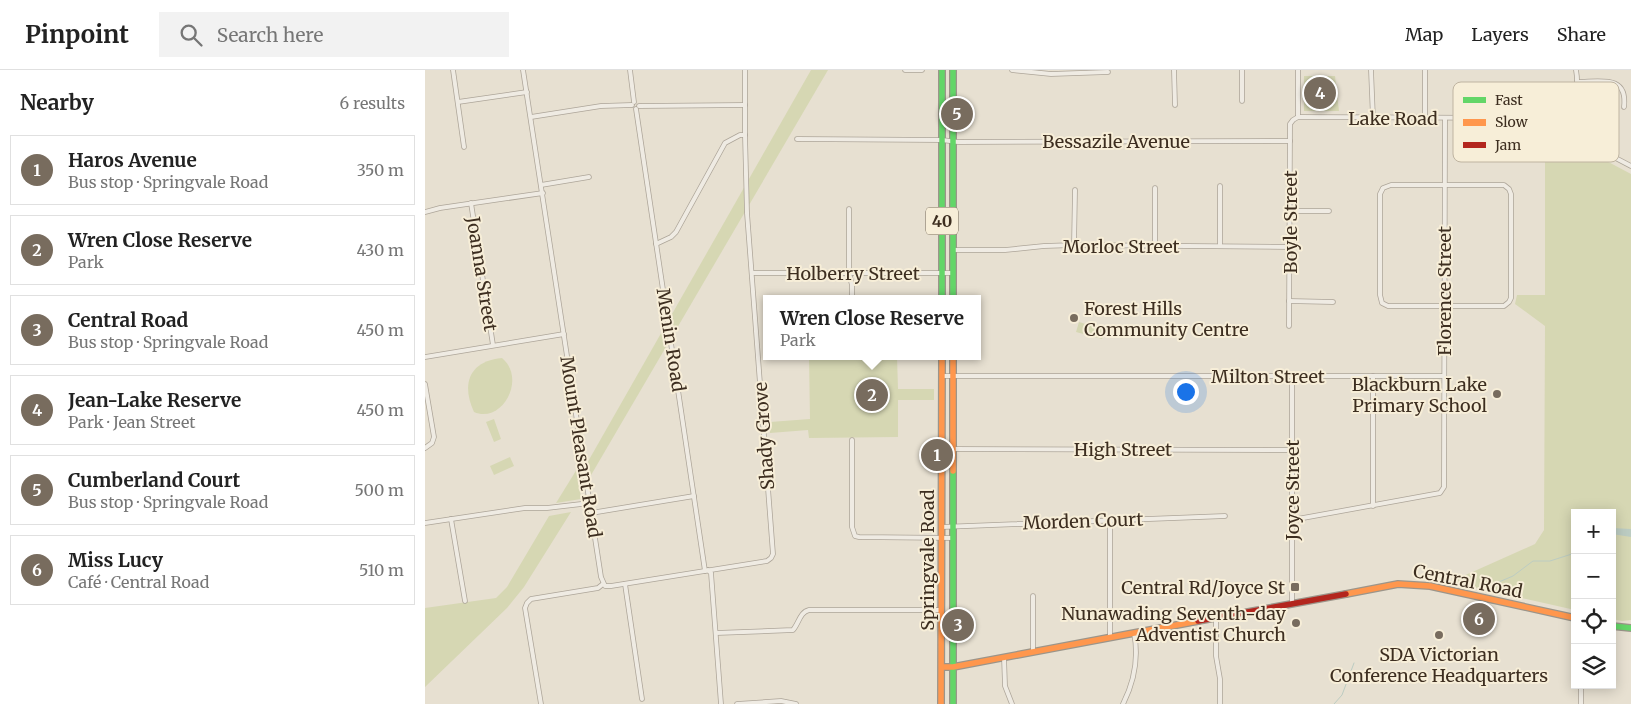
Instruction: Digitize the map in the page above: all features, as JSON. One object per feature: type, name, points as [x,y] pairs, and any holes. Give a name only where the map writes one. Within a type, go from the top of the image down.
[{"type":"main road","name":"40","points":[[942,70],[942,295]]},
{"type":"main road","name":"40","points":[[953,70],[953,295]]},
{"type":"main road","name":"Springvale Road","points":[[941,704],[942,360]]},
{"type":"main road","name":"Springvale Road","points":[[953,360],[953,704]]},
{"type":"main road","name":"Central Road","points":[[941,667],[953,667],[1398,584],[1417,584],[1445,589],[1571,617]]},
{"type":"main road","points":[[1616,626],[1631,628]]},
{"type":"street","points":[[453,70],[464,148]]},
{"type":"street","name":"Mount Pleasant Road","points":[[523,70],[603,584]]},
{"type":"street","points":[[629,70],[633,104]]},
{"type":"street","name":"Shady Grove","points":[[707,571],[767,561],[773,554],[747,213],[745,70]]},
{"type":"street","points":[[905,70],[921,70]]},
{"type":"street","points":[[1012,70],[1051,74],[1108,72]]},
{"type":"street","points":[[1175,70],[1175,105]]},
{"type":"street","points":[[1242,70],[1242,101]]},
{"type":"street","points":[[1298,70],[1299,117]]},
{"type":"street","points":[[1371,70],[1373,118]]},
{"type":"street","points":[[1425,70],[1425,117]]},
{"type":"street","points":[[1576,70],[1577,82]]},
{"type":"street","points":[[1619,86],[1623,88],[1625,93],[1624,107]]},
{"type":"street","points":[[457,102],[527,92]]},
{"type":"street","points":[[531,117],[601,106],[637,103],[637,108],[745,105]]},
{"type":"street","name":"Menin Road","points":[[637,108],[694,496],[707,571]]},
{"type":"street","name":"Lake Road","points":[[1293,120],[1299,117],[1453,118]]},
{"type":"street","name":"Florence Street","points":[[1373,506],[1440,493],[1444,487],[1445,118]]},
{"type":"street","name":"Boyle Street","points":[[1289,326],[1290,124],[1293,120]]},
{"type":"street","points":[[656,244],[676,232],[725,143],[745,134]]},
{"type":"street","name":"Bessazile Avenue","points":[[797,138],[942,140],[953,142],[1290,141]]},
{"type":"street","name":"Lake Road","points":[[1619,160],[1631,166]]},
{"type":"street","points":[[541,185],[589,177]]},
{"type":"street","points":[[1391,185],[1503,185],[1509,189],[1511,194],[1511,298],[1504,306],[1444,306],[1388,306],[1382,303],[1380,296],[1381,194],[1383,188],[1391,185]]},
{"type":"street","points":[[1220,246],[1221,186]]},
{"type":"street","points":[[1155,188],[1155,245]]},
{"type":"street","points":[[1074,245],[1075,190]]},
{"type":"street","points":[[425,212],[471,203],[543,193]]},
{"type":"street","name":"Joanna Street","points":[[471,203],[493,345]]},
{"type":"street","points":[[849,209],[849,273],[852,295]]},
{"type":"street","points":[[1290,211],[1329,211]]},
{"type":"street","name":"Morloc Street","points":[[953,250],[1005,250],[1074,245],[1290,247]]},
{"type":"street","name":"Holberry Street","points":[[752,273],[953,273]]},
{"type":"street","points":[[1289,301],[1333,302]]},
{"type":"street","points":[[425,357],[565,334]]},
{"type":"street","name":"Milton Street","points":[[942,376],[1444,376]]},
{"type":"street","points":[[1292,520],[1373,506],[1373,376]]},
{"type":"street","name":"Joyce Street","points":[[1292,377],[1292,603]]},
{"type":"street","points":[[425,384],[434,437],[433,443],[425,448]]},
{"type":"street","points":[[852,440],[851,527],[855,536],[859,538],[953,538]]},
{"type":"street","name":"High Street","points":[[953,449],[1292,450]]},
{"type":"street","points":[[591,512],[694,496]]},
{"type":"street","points":[[425,523],[525,508],[547,508],[590,503]]},
{"type":"street","name":"Morden Court","points":[[942,528],[1225,516]]},
{"type":"street","points":[[451,519],[465,602]]},
{"type":"street","points":[[1110,520],[1110,637]]},
{"type":"street","points":[[541,704],[525,608],[531,599],[598,588],[603,584],[611,586],[707,571],[711,573],[721,704]]},
{"type":"street","points":[[625,584],[642,699]]},
{"type":"street","points":[[1033,596],[1033,652]]},
{"type":"street","points":[[716,633],[793,630],[805,610],[942,610]]},
{"type":"street","points":[[1216,618],[1216,656],[1220,675],[1220,704]]},
{"type":"street","points":[[1123,704],[1134,676],[1136,651],[1134,633]]},
{"type":"street","points":[[1004,657],[1005,686],[1012,704]]},
{"type":"street","points":[[1581,689],[1581,704]]},
{"type":"street","points":[[737,704],[781,701],[796,704]]},
{"type":"green space","points":[[811,70],[828,70],[587,482],[586,465]]},
{"type":"green space","points":[[1304,76],[1335,76],[1339,111],[1304,111]]},
{"type":"green space","points":[[1545,162],[1608,162],[1631,174],[1631,620],[1616,620],[1616,509],[1571,509],[1571,609],[1450,582],[1535,544],[1544,530],[1545,326],[1515,304],[1517,295],[1545,295]]},
{"type":"green space","points":[[1079,322],[1105,330],[1102,339],[1076,332]]},
{"type":"green space","points":[[502,358],[509,367],[512,377],[512,387],[508,397],[502,406],[494,412],[484,414],[474,412],[468,392],[468,383],[471,376],[475,369],[482,364]]},
{"type":"green space","points":[[809,360],[897,360],[898,389],[934,389],[934,400],[898,400],[898,437],[809,438],[808,430],[770,433],[770,422],[810,419]]},
{"type":"green space","points":[[494,419],[501,439],[494,442],[486,422]]},
{"type":"green space","points":[[510,457],[514,466],[494,475],[490,466]]},
{"type":"green space","points":[[577,469],[581,499],[556,503]]},
{"type":"green space","points":[[571,512],[524,587],[507,608],[425,687],[425,608],[496,598],[507,587],[549,516]]},
{"type":"shaded area","points":[[1616,528],[1631,529],[1631,537],[1616,535]]},
{"type":"waterway","points":[[1487,587],[1513,576],[1533,561],[1550,561],[1572,554]]},
{"type":"waterway","points":[[1334,704],[1342,695],[1354,663]]},
{"type":"traffic: fast","points":[[942,70],[942,295]]},
{"type":"traffic: fast","points":[[953,70],[953,295]]},
{"type":"traffic: fast","points":[[953,471],[953,704]]},
{"type":"traffic: fast","points":[[1616,626],[1631,628]]},
{"type":"traffic: slow","points":[[941,704],[942,360]]},
{"type":"traffic: slow","points":[[953,360],[953,471]]},
{"type":"traffic: slow","points":[[1346,594],[1398,584],[1430,586],[1571,617]]},
{"type":"traffic: slow","points":[[942,667],[953,667],[1198,621]]},
{"type":"traffic: jam","points":[[1198,621],[1346,594]]},
{"type":"place","name":"Jean-Lake Reserve","points":[[1320,93]]},
{"type":"place","name":"Cumberland Court","points":[[957,114]]},
{"type":"place","name":"Forest Hills Community Centre","points":[[1074,318]]},
{"type":"place","name":"Blackburn Lake Primary School","points":[[1497,394]]},
{"type":"place","name":"Wren Close Reserve","points":[[872,395]]},
{"type":"place","name":"Haros Avenue","points":[[937,455]]},
{"type":"place","name":"Central Rd/Joyce St","points":[[1295,587]]},
{"type":"place","name":"Miss Lucy","points":[[1479,619]]},
{"type":"place","name":"Nunawading Seventh-day Adventist Church","points":[[1296,623]]},
{"type":"place","name":"Central Road","points":[[958,625]]},
{"type":"place","name":"SDA Victorian Conference Headquarters","points":[[1439,635]]}]
